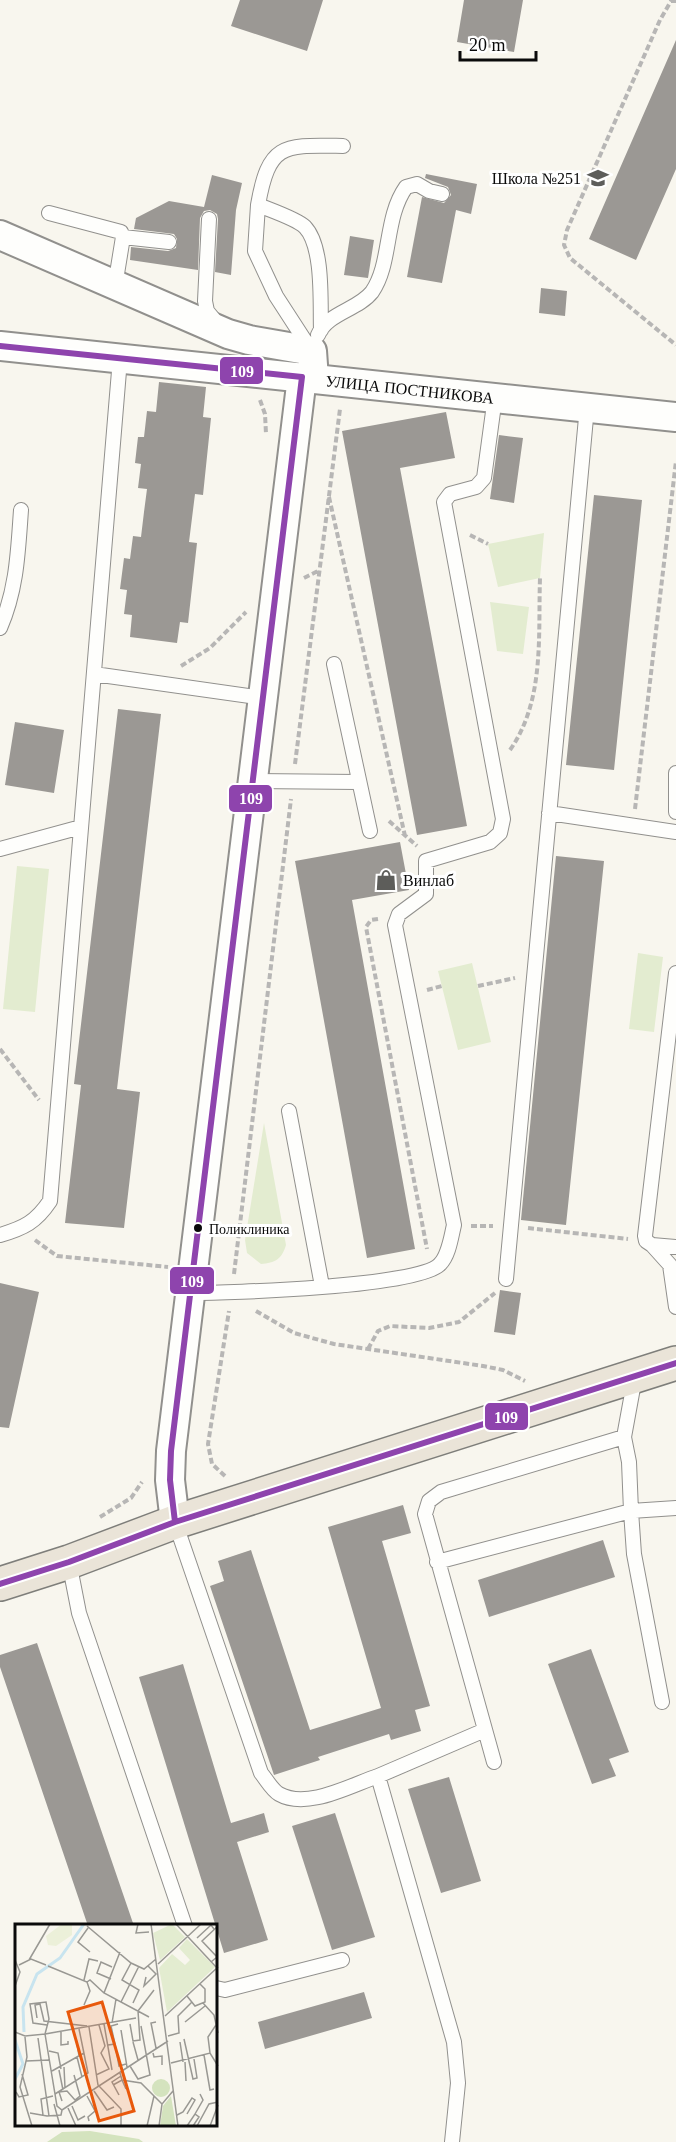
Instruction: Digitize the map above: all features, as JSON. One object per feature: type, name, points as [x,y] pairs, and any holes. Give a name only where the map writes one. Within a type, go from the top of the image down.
[{"type":"main road","points":[[0,1584],[69,1562],[175,1522],[676,1363]]},
{"type":"street","points":[[0,235],[115,286],[249,340],[316,340],[308,378],[263,698],[190,1293],[170,1465],[175,1522]]},
{"type":"street","name":"УЛИЦА ПОСТНИКОВА","points":[[0,346],[676,417]]},
{"type":"lane","points":[[316,340],[276,296],[255,251],[258,205],[263,175],[276,153],[290,147],[308,145],[343,146]]},
{"type":"lane","points":[[316,340],[333,319],[356,306],[372,292],[380,274],[396,202],[406,187],[417,184],[442,194]]},
{"type":"lane","points":[[258,205],[305,227],[311,238],[320,284],[316,340]]},
{"type":"lane","points":[[49,213],[122,231],[115,286]]},
{"type":"lane","points":[[208,219],[207,311],[225,332]]},
{"type":"lane","points":[[123,237],[169,242]]},
{"type":"lane","points":[[0,1235],[25,1228],[40,1217],[50,1201],[120,359]]},
{"type":"lane","points":[[190,1293],[232,1293],[390,1279],[431,1271],[441,1264],[454,1225],[395,925],[399,914],[422,900],[426,894],[424,866],[431,859],[490,842],[501,833],[503,819],[444,502],[450,494],[476,487],[484,478],[495,397]]},
{"type":"lane","points":[[506,1279],[587,407]]},
{"type":"lane","points":[[0,628],[11,602],[17,574],[21,510]]},
{"type":"lane","points":[[334,664],[370,831]]},
{"type":"lane","points":[[94,674],[263,698]]},
{"type":"lane","points":[[676,773],[676,812]]},
{"type":"lane","points":[[253,781],[358,782]]},
{"type":"lane","points":[[549,813],[676,832]]},
{"type":"lane","points":[[0,849],[81,826]]},
{"type":"lane","points":[[676,973],[649,1243],[670,1265],[676,1307]]},
{"type":"lane","points":[[289,1111],[322,1286]]},
{"type":"lane","points":[[649,1243],[676,1247]]},
{"type":"lane","points":[[636,1376],[624,1437],[628,1462],[634,1554],[662,1702]]},
{"type":"lane","points":[[494,1762],[436,1562],[425,1514],[429,1501],[441,1492],[624,1437]]},
{"type":"lane","points":[[436,1562],[630,1511],[676,1508]]},
{"type":"lane","points":[[175,1522],[261,1773],[277,1793],[291,1798],[322,1795],[378,1776],[485,1730]]},
{"type":"lane","points":[[69,1562],[79,1613],[184,1924]]},
{"type":"lane","points":[[378,1776],[454,2042],[458,2083],[452,2142]]},
{"type":"lane","points":[[218,1988],[225,1990],[342,1960]]},
{"type":"path","points":[[676,1],[670,1],[660,20],[567,230],[564,245],[570,258],[676,345]]},
{"type":"path","points":[[256,390],[265,414],[266,444]]},
{"type":"path","points":[[229,1479],[212,1464],[208,1444],[232,1293],[341,399]]},
{"type":"path","points":[[633,824],[676,461]]},
{"type":"path","points":[[328,493],[405,836]]},
{"type":"path","points":[[495,773],[519,737],[536,688],[540,578]]},
{"type":"path","points":[[144,681],[180,666],[210,648],[249,608]]},
{"type":"path","points":[[361,796],[431,859]]},
{"type":"path","points":[[399,914],[371,920],[366,927],[431,1271]]},
{"type":"path","points":[[478,986],[534,974]]},
{"type":"path","points":[[0,1049],[56,1121]]},
{"type":"path","points":[[454,1225],[511,1226],[649,1243]]},
{"type":"path","points":[[25,1228],[39,1246],[57,1256],[174,1267]]},
{"type":"path","points":[[368,1349],[378,1331],[390,1326],[429,1328],[459,1322],[486,1302],[506,1279]]},
{"type":"path","points":[[232,1293],[294,1333],[334,1344],[503,1370],[528,1382]]},
{"type":"path","points":[[97,1519],[131,1498],[146,1474]]},
{"type":"green space","points":[[544,533],[540,578],[498,587],[488,544]]},
{"type":"green space","points":[[490,602],[529,607],[523,654],[497,651]]},
{"type":"green space","points":[[17,866],[49,869],[35,1012],[3,1009]]},
{"type":"green space","points":[[638,953],[663,957],[654,1032],[629,1029]]},
{"type":"green space","points":[[472,963],[491,1042],[458,1050],[438,971]]},
{"type":"green space","points":[[264,1123],[286,1245],[277,1259],[261,1264],[247,1253],[245,1240]]},
{"type":"green space","points":[[90,2131],[139,2139],[143,2142],[47,2142],[62,2132]]},
{"type":"building","points":[[240,0],[323,0],[307,51],[231,26]]},
{"type":"building","points":[[464,0],[523,0],[514,52],[457,42]]},
{"type":"building","points":[[676,40],[676,169],[636,260],[589,239]]},
{"type":"building","points":[[426,174],[477,184],[471,214],[456,210],[442,283],[407,277],[422,197],[444,203],[451,195],[448,187],[425,178]]},
{"type":"building","points":[[212,175],[242,183],[236,210],[231,275],[215,272],[218,219],[217,214],[210,210],[204,211],[200,218],[198,270],[130,260],[131,247],[168,251],[176,248],[177,239],[174,234],[134,229],[136,218],[169,201],[204,207]]},
{"type":"building","points":[[350,236],[374,240],[368,278],[344,275]]},
{"type":"building","points":[[541,288],[567,291],[565,316],[539,313]]},
{"type":"building","points":[[159,382],[206,387],[203,417],[211,418],[203,495],[195,494],[189,542],[197,543],[188,623],[180,622],[177,643],[130,637],[132,615],[124,614],[127,590],[120,589],[124,558],[130,559],[133,536],[141,537],[147,489],[138,488],[141,464],[135,463],[138,437],[144,437],[147,411],[156,412]]},
{"type":"building","points":[[446,412],[455,458],[400,468],[467,826],[417,835],[342,431]]},
{"type":"building","points":[[499,435],[523,438],[514,503],[490,499]]},
{"type":"building","points":[[594,495],[642,500],[614,770],[566,765]]},
{"type":"building","points":[[118,709],[161,714],[117,1089],[140,1092],[124,1228],[65,1223],[81,1085],[74,1084]]},
{"type":"building","points":[[15,722],[64,730],[54,793],[5,785]]},
{"type":"building","points":[[400,842],[409,890],[352,900],[415,1249],[367,1258],[295,861]]},
{"type":"building","points":[[556,856],[604,861],[566,1225],[521,1220]]},
{"type":"building","points":[[0,1283],[39,1292],[9,1428],[0,1427]]},
{"type":"building","points":[[500,1290],[521,1293],[515,1335],[494,1332]]},
{"type":"building","points":[[403,1505],[411,1533],[382,1541],[430,1706],[415,1710],[421,1731],[391,1740],[389,1734],[318,1757],[320,1760],[274,1775],[210,1586],[224,1581],[218,1561],[251,1550],[310,1730],[381,1708],[328,1527]]},
{"type":"building","points":[[603,1540],[615,1577],[489,1617],[478,1580]]},
{"type":"building","points":[[37,1643],[133,1924],[87,1924],[0,1667],[0,1655]]},
{"type":"building","points":[[591,1649],[629,1752],[609,1759],[616,1776],[592,1784],[548,1664]]},
{"type":"building","points":[[183,1664],[231,1823],[264,1813],[269,1832],[237,1842],[268,1940],[224,1953],[218,1934],[218,1924],[215,1924],[139,1677]]},
{"type":"building","points":[[449,1777],[481,1881],[441,1893],[408,1789]]},
{"type":"building","points":[[335,1813],[375,1937],[332,1950],[292,1826]]},
{"type":"building","points":[[364,1992],[372,2018],[265,2049],[258,2022]]},
{"type":"transit line","name":"109","points":[[0,346],[302,377],[171,1451],[170,1480],[175,1522]]},
{"type":"transit line","name":"109","points":[[0,1584],[69,1562],[175,1522],[676,1363]]},
{"type":"place","name":"Школа №251","points":[[598,178]]},
{"type":"place","name":"Винлаб","points":[[386,880]]},
{"type":"place","name":"Поликлиника","points":[[198,1228]]}]
